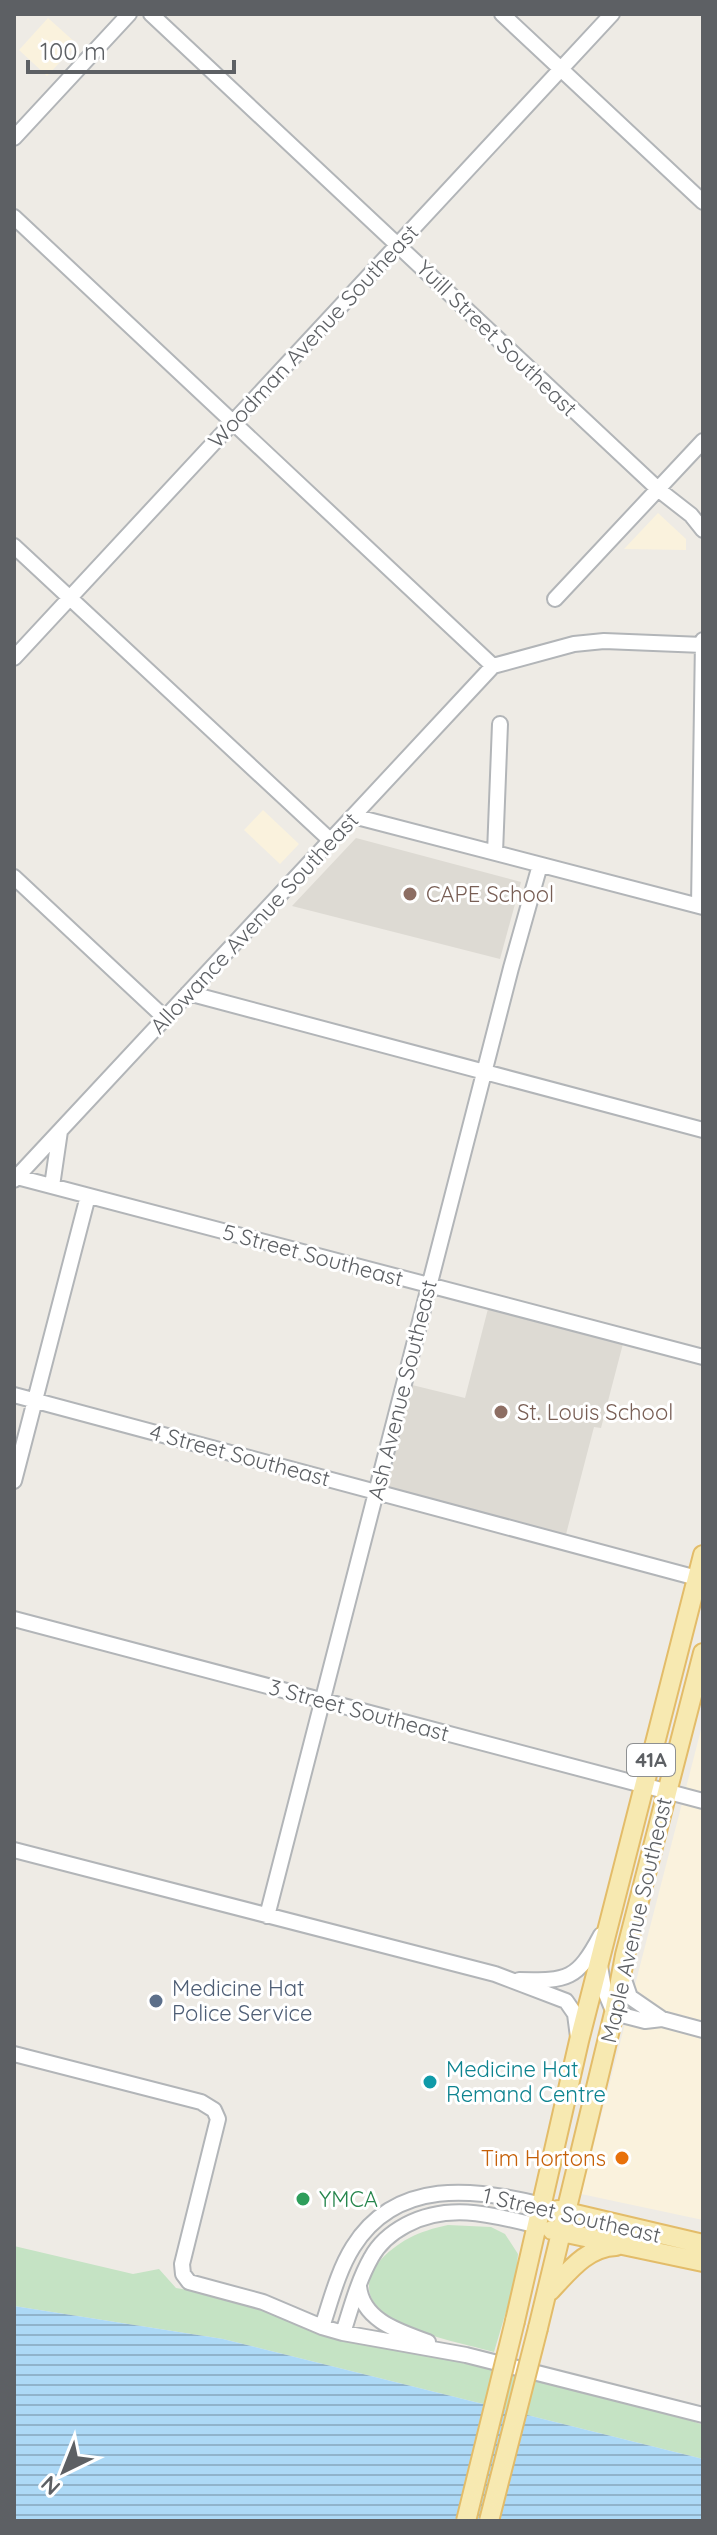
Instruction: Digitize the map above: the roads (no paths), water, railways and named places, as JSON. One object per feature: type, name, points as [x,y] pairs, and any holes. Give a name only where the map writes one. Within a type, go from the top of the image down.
[{"type":"main road","name":"Maple Avenue Southeast","points":[[466,2521],[538,2226],[579,2041],[703,1555]]},
{"type":"main road","name":"Maple Avenue Southeast","points":[[489,2521],[563,2233],[625,1955],[703,1653]]},
{"type":"main road","name":"1 Street Southeast","points":[[542,2205],[703,2244]]},
{"type":"main road","name":"1 Street Southeast","points":[[538,2226],[703,2262]]},
{"type":"main road","points":[[548,2293],[581,2259],[606,2247],[623,2246]]},
{"type":"street","points":[[14,138],[129,14]]},
{"type":"street","name":"Yuill Street Southeast","points":[[151,14],[659,490],[691,515],[703,530]]},
{"type":"street","points":[[502,14],[703,202]]},
{"type":"street","name":"Woodman Avenue Southeast","points":[[14,658],[612,14]]},
{"type":"street","points":[[14,217],[493,666],[574,644],[604,641],[703,643],[701,907],[353,816]]},
{"type":"street","points":[[555,599],[703,441]]},
{"type":"street","points":[[14,546],[330,840]]},
{"type":"street","name":"Allowance Avenue Southeast","points":[[15,1178],[493,666]]},
{"type":"street","points":[[495,853],[500,724]]},
{"type":"street","name":"Ash Avenue Southeast","points":[[267,1916],[484,1071],[540,865]]},
{"type":"street","points":[[14,877],[165,1018]]},
{"type":"street","points":[[188,993],[703,1130]]},
{"type":"street","points":[[52,1186],[60,1130]]},
{"type":"street","name":"5 Street Southeast","points":[[15,1178],[703,1357]]},
{"type":"street","points":[[14,1481],[88,1196]]},
{"type":"street","name":"4 Street Southeast","points":[[14,1395],[697,1578]]},
{"type":"street","name":"3 Street Southeast","points":[[14,1619],[703,1801]]},
{"type":"street","points":[[14,1850],[511,1980],[566,2001],[575,2014],[579,2041]]},
{"type":"street","points":[[511,1980],[555,1980],[570,1976],[587,1960],[610,1916]]},
{"type":"street","points":[[625,1955],[622,1973],[630,1997],[662,2019],[703,2030]]},
{"type":"street","points":[[600,1966],[604,1989],[614,2013],[645,2021],[662,2019]]},
{"type":"street","points":[[14,2054],[201,2102],[214,2110],[218,2119],[212,2149],[182,2264],[185,2279],[194,2285],[263,2302],[343,2333],[466,2355],[703,2415]]},
{"type":"street","name":"1 Street Southeast","points":[[322,2327],[340,2274],[354,2246],[374,2223],[400,2204],[429,2194],[468,2192],[503,2195],[542,2205]]},
{"type":"street","name":"1 Street Southeast","points":[[343,2333],[359,2286],[377,2248],[387,2237],[416,2219],[457,2210],[538,2226]]},
{"type":"street","points":[[359,2286],[366,2305],[393,2329],[466,2355]]},
{"type":"water","points":[[14,2306],[223,2339],[703,2459],[703,2521],[14,2521]]},
{"type":"place","name":"CAPE School","points":[[410,894]]},
{"type":"place","name":"St. Louis School","points":[[501,1412]]},
{"type":"place","name":"Medicine Hat Police Service","points":[[156,2001]]},
{"type":"place","name":"Medicine Hat Remand Centre","points":[[430,2082]]},
{"type":"place","name":"Tim Hortons","points":[[622,2158]]},
{"type":"place","name":"YMCA","points":[[303,2199]]}]
